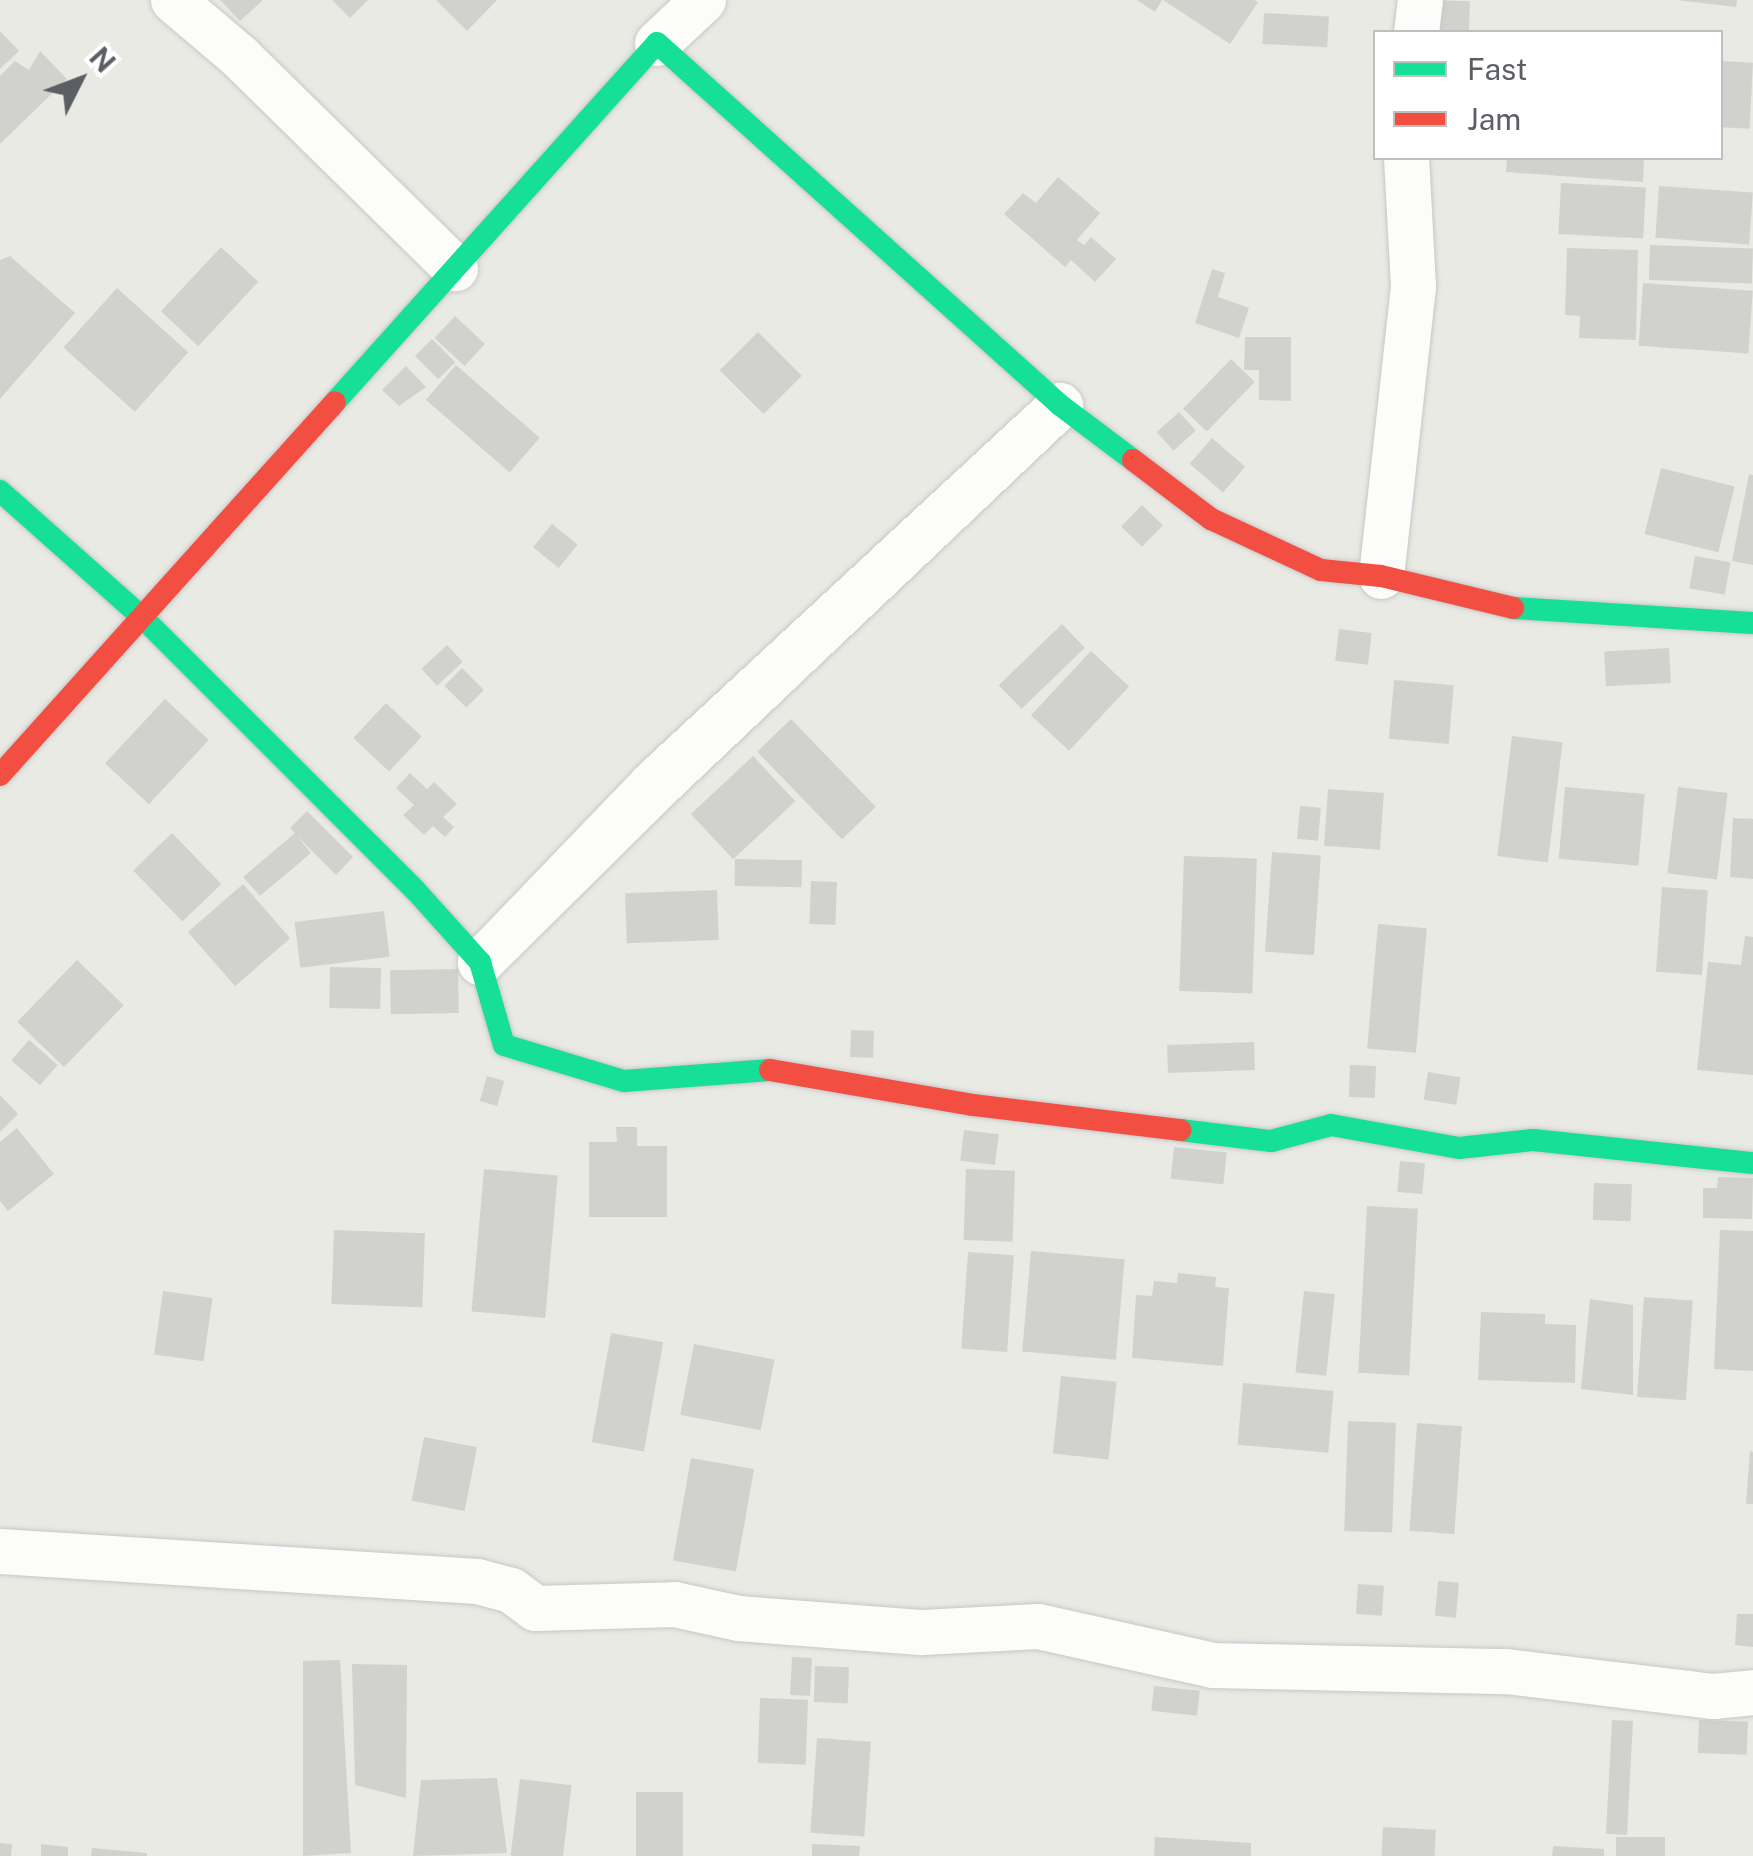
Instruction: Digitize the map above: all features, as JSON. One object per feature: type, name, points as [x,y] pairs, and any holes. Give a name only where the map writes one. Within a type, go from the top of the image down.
[{"type":"street","points":[[172,0],[240,56],[455,268]]},
{"type":"street","points":[[0,775],[657,42],[703,0]]},
{"type":"street","points":[[1416,30],[1420,0]]},
{"type":"street","points":[[657,42],[1060,405],[1212,518],[1321,570],[1381,576],[1524,611],[1753,623]]},
{"type":"street","points":[[1381,576],[1413,286],[1406,160]]},
{"type":"street","points":[[480,962],[652,783],[1060,405]]},
{"type":"street","points":[[0,491],[142,616],[322,790],[480,962],[504,1045],[624,1082],[766,1068],[973,1106],[1272,1142],[1331,1125],[1459,1148],[1533,1140],[1753,1164]]},
{"type":"street","points":[[0,1551],[477,1580],[511,1590],[536,1608],[674,1604],[738,1618],[922,1632],[1038,1626],[1212,1665],[1506,1670],[1713,1696],[1753,1692]]},
{"type":"building","points":[[220,0],[263,0],[240,21]]},
{"type":"building","points":[[332,0],[368,0],[350,18]]},
{"type":"building","points":[[436,0],[497,0],[467,31]]},
{"type":"building","points":[[1137,0],[1162,0],[1155,12]]},
{"type":"building","points":[[1163,0],[1255,0],[1258,2],[1230,44]]},
{"type":"building","points":[[1432,0],[1470,1],[1469,30],[1431,30]]},
{"type":"building","points":[[1676,0],[1737,0],[1736,7]]},
{"type":"building","points":[[1264,13],[1329,16],[1327,47],[1262,44]]},
{"type":"building","points":[[0,31],[19,51],[0,69]]},
{"type":"building","points":[[40,51],[67,79],[0,144],[0,76],[15,61],[29,70]]},
{"type":"building","points":[[1723,61],[1753,63],[1750,129],[1723,127]]},
{"type":"building","points":[[1507,160],[1644,160],[1643,182],[1506,172]]},
{"type":"building","points":[[1058,177],[1100,213],[1077,240],[1084,245],[1091,237],[1116,259],[1095,282],[1071,260],[1065,267],[1004,214],[1023,193],[1036,203]]},
{"type":"building","points":[[1561,183],[1646,187],[1643,238],[1558,234]]},
{"type":"building","points":[[1659,186],[1753,193],[1749,244],[1655,238]]},
{"type":"building","points":[[1650,245],[1753,249],[1752,284],[1649,280]]},
{"type":"building","points":[[221,247],[258,282],[198,346],[161,311]]},
{"type":"building","points":[[1567,248],[1638,250],[1636,340],[1579,338],[1580,316],[1565,315]]},
{"type":"building","points":[[10,256],[75,313],[0,399],[0,260]]},
{"type":"building","points":[[1212,269],[1225,273],[1218,297],[1249,308],[1239,338],[1195,323]]},
{"type":"building","points":[[1643,283],[1753,291],[1748,354],[1639,346]]},
{"type":"building","points":[[117,288],[188,352],[135,412],[63,347]]},
{"type":"building","points":[[455,316],[485,344],[465,366],[435,338]]},
{"type":"building","points":[[758,332],[802,376],[764,414],[720,370]]},
{"type":"building","points":[[1245,337],[1291,337],[1291,401],[1259,400],[1259,370],[1244,370]]},
{"type":"building","points":[[432,339],[455,362],[438,379],[415,356]]},
{"type":"building","points":[[1231,359],[1255,382],[1207,432],[1183,409]]},
{"type":"building","points":[[456,365],[540,438],[510,473],[426,400]]},
{"type":"building","points":[[406,366],[426,387],[399,406],[382,390]]},
{"type":"building","points":[[1179,412],[1196,431],[1173,451],[1157,432]]},
{"type":"building","points":[[1212,438],[1245,467],[1223,493],[1190,464]]},
{"type":"building","points":[[1661,468],[1735,486],[1718,552],[1645,534]]},
{"type":"building","points":[[1749,474],[1753,475],[1753,565],[1732,561]]},
{"type":"building","points":[[1142,505],[1163,525],[1142,547],[1121,527]]},
{"type":"building","points":[[552,524],[578,545],[559,568],[533,547]]},
{"type":"building","points":[[1695,556],[1730,562],[1725,595],[1689,588]]},
{"type":"building","points":[[1062,624],[1085,648],[1022,709],[999,685]]},
{"type":"building","points":[[1339,629],[1372,633],[1368,665],[1335,661]]},
{"type":"building","points":[[447,645],[463,662],[437,686],[421,669]]},
{"type":"building","points":[[1669,648],[1671,683],[1606,686],[1604,651]]},
{"type":"building","points":[[1091,651],[1129,686],[1069,751],[1031,715]]},
{"type":"building","points":[[462,668],[484,690],[466,708],[444,686]]},
{"type":"building","points":[[1394,680],[1454,685],[1449,744],[1389,739]]},
{"type":"building","points":[[165,699],[209,740],[149,804],[105,763]]},
{"type":"building","points":[[386,703],[422,736],[389,772],[353,738]]},
{"type":"building","points":[[791,719],[876,807],[842,839],[757,752]]},
{"type":"building","points":[[1512,736],[1563,742],[1548,862],[1497,856]]},
{"type":"building","points":[[753,756],[795,801],[733,859],[691,814]]},
{"type":"building","points":[[410,773],[427,789],[434,782],[457,804],[443,817],[454,827],[445,837],[433,826],[424,835],[403,815],[414,805],[396,788]]},
{"type":"building","points":[[1565,787],[1645,794],[1638,866],[1559,859]]},
{"type":"building","points":[[1678,787],[1728,793],[1717,879],[1667,873]]},
{"type":"building","points":[[1328,789],[1384,793],[1380,850],[1324,846]]},
{"type":"building","points":[[1300,806],[1321,808],[1318,841],[1297,839]]},
{"type":"building","points":[[307,811],[353,857],[336,875],[297,836],[311,853],[260,896],[243,877],[295,833],[290,828]]},
{"type":"building","points":[[1733,818],[1753,819],[1753,879],[1730,877]]},
{"type":"building","points":[[172,833],[221,884],[182,922],[133,871]]},
{"type":"building","points":[[1272,852],[1321,855],[1314,955],[1265,952]]},
{"type":"building","points":[[1184,856],[1257,859],[1252,993],[1179,991]]},
{"type":"building","points":[[735,859],[802,860],[802,887],[735,886]]},
{"type":"building","points":[[811,881],[837,882],[835,925],[809,924]]},
{"type":"building","points":[[243,884],[290,938],[235,986],[188,932]]},
{"type":"building","points":[[1662,887],[1708,890],[1702,975],[1656,972]]},
{"type":"building","points":[[717,890],[719,940],[627,943],[625,893]]},
{"type":"building","points":[[384,911],[390,957],[300,968],[295,922]]},
{"type":"building","points":[[1378,924],[1427,928],[1416,1053],[1367,1049]]},
{"type":"building","points":[[1745,936],[1753,937],[1753,1075],[1697,1070],[1708,962],[1741,965]]},
{"type":"building","points":[[77,960],[124,1005],[64,1067],[17,1022]]},
{"type":"building","points":[[330,967],[381,968],[380,1009],[329,1008]]},
{"type":"building","points":[[458,969],[459,1013],[391,1014],[390,970]]},
{"type":"building","points":[[851,1030],[874,1031],[873,1058],[850,1057]]},
{"type":"building","points":[[29,1040],[58,1065],[40,1085],[11,1060]]},
{"type":"building","points":[[1254,1042],[1255,1070],[1168,1073],[1167,1045]]},
{"type":"building","points":[[1350,1065],[1376,1066],[1375,1098],[1349,1097]]},
{"type":"building","points":[[1428,1072],[1461,1077],[1456,1105],[1424,1100]]},
{"type":"building","points":[[487,1076],[504,1081],[497,1106],[480,1101]]},
{"type":"building","points":[[0,1095],[18,1114],[0,1132]]},
{"type":"building","points":[[616,1127],[637,1127],[637,1146],[667,1146],[667,1217],[589,1217],[589,1142],[617,1142]]},
{"type":"building","points":[[17,1128],[54,1174],[8,1211],[0,1201],[0,1142]]},
{"type":"building","points":[[964,1130],[999,1134],[995,1165],[960,1161]]},
{"type":"building","points":[[1174,1147],[1227,1153],[1223,1184],[1171,1179]]},
{"type":"building","points":[[1400,1161],[1425,1163],[1422,1194],[1397,1192]]},
{"type":"building","points":[[484,1169],[558,1175],[545,1318],[472,1311]]},
{"type":"building","points":[[966,1169],[1015,1171],[1012,1242],[964,1240]]},
{"type":"building","points":[[1718,1177],[1753,1178],[1752,1219],[1703,1218],[1703,1188],[1717,1188]]},
{"type":"building","points":[[1594,1183],[1632,1184],[1631,1221],[1593,1220]]},
{"type":"building","points":[[1367,1206],[1418,1209],[1409,1375],[1358,1373]]},
{"type":"building","points":[[334,1230],[425,1233],[422,1307],[331,1304]]},
{"type":"building","points":[[1720,1230],[1753,1231],[1753,1371],[1714,1369]]},
{"type":"building","points":[[1031,1251],[1125,1259],[1116,1360],[1022,1352]]},
{"type":"building","points":[[968,1252],[1014,1255],[1007,1352],[961,1349]]},
{"type":"building","points":[[1178,1273],[1216,1277],[1215,1287],[1229,1288],[1223,1366],[1132,1358],[1136,1295],[1152,1296],[1154,1281],[1177,1283]]},
{"type":"building","points":[[163,1291],[213,1298],[204,1361],[154,1354]]},
{"type":"building","points":[[1304,1291],[1335,1294],[1326,1376],[1295,1373]]},
{"type":"building","points":[[1644,1297],[1693,1300],[1686,1400],[1637,1397]]},
{"type":"building","points":[[1590,1299],[1633,1305],[1633,1395],[1581,1389]]},
{"type":"building","points":[[1481,1312],[1545,1314],[1545,1324],[1576,1325],[1575,1383],[1478,1380]]},
{"type":"building","points":[[611,1333],[663,1342],[644,1452],[592,1442]]},
{"type":"building","points":[[694,1344],[774,1360],[761,1430],[680,1415]]},
{"type":"building","points":[[1061,1376],[1117,1382],[1109,1459],[1053,1454]]},
{"type":"building","points":[[1243,1383],[1334,1391],[1328,1453],[1238,1445]]},
{"type":"building","points":[[1348,1421],[1396,1423],[1392,1533],[1344,1531]]},
{"type":"building","points":[[1417,1423],[1462,1426],[1454,1534],[1409,1531]]},
{"type":"building","points":[[424,1437],[477,1447],[465,1511],[412,1501]]},
{"type":"building","points":[[1750,1451],[1753,1504],[1746,1504]]},
{"type":"building","points":[[691,1458],[754,1469],[736,1572],[673,1560]]},
{"type":"building","points":[[1438,1581],[1459,1583],[1456,1618],[1435,1616]]},
{"type":"building","points":[[1358,1584],[1384,1586],[1382,1616],[1356,1614]]},
{"type":"building","points":[[1737,1614],[1753,1614],[1753,1647],[1735,1645]]},
{"type":"building","points":[[792,1657],[812,1658],[810,1696],[790,1695]]},
{"type":"building","points":[[340,1660],[351,1853],[303,1856],[303,1661]]},
{"type":"building","points":[[352,1664],[407,1665],[406,1798],[355,1785]]},
{"type":"building","points":[[815,1666],[849,1667],[848,1703],[814,1702]]},
{"type":"building","points":[[1154,1686],[1200,1691],[1197,1716],[1151,1711]]},
{"type":"building","points":[[760,1698],[808,1700],[806,1765],[758,1763]]},
{"type":"building","points":[[1612,1720],[1633,1721],[1627,1835],[1606,1834]]},
{"type":"building","points":[[1699,1720],[1748,1722],[1747,1755],[1698,1753]]},
{"type":"building","points":[[817,1738],[871,1742],[864,1837],[810,1833]]},
{"type":"building","points":[[497,1778],[507,1853],[413,1856],[421,1780]]},
{"type":"building","points":[[520,1779],[572,1785],[563,1856],[511,1855]]},
{"type":"building","points":[[636,1792],[683,1792],[683,1856],[636,1856]]},
{"type":"building","points":[[1383,1827],[1436,1830],[1435,1856],[1381,1856]]},
{"type":"building","points":[[1155,1837],[1251,1843],[1251,1856],[1154,1856]]},
{"type":"building","points":[[1616,1837],[1665,1837],[1665,1856],[1616,1856]]},
{"type":"building","points":[[0,1843],[12,1844],[11,1856],[0,1856]]},
{"type":"building","points":[[41,1844],[68,1847],[68,1856],[41,1856]]},
{"type":"building","points":[[812,1844],[860,1846],[859,1856],[812,1856]]},
{"type":"building","points":[[1553,1846],[1604,1849],[1604,1856],[1552,1856]]},
{"type":"building","points":[[92,1848],[147,1853],[147,1856],[91,1856]]},
{"type":"traffic: fast","points":[[335,402],[657,43],[1060,405],[1133,460]]},
{"type":"traffic: fast","points":[[0,491],[142,617],[416,891],[480,962],[504,1045],[624,1081],[770,1070]]},
{"type":"traffic: fast","points":[[1513,608],[1753,623]]},
{"type":"traffic: fast","points":[[1180,1130],[1271,1141],[1331,1125],[1459,1148],[1533,1140],[1753,1163]]},
{"type":"traffic: jam","points":[[0,775],[335,402]]},
{"type":"traffic: jam","points":[[1133,460],[1211,519],[1321,570],[1381,576],[1513,608]]},
{"type":"traffic: jam","points":[[770,1070],[973,1105],[1180,1130]]}]
